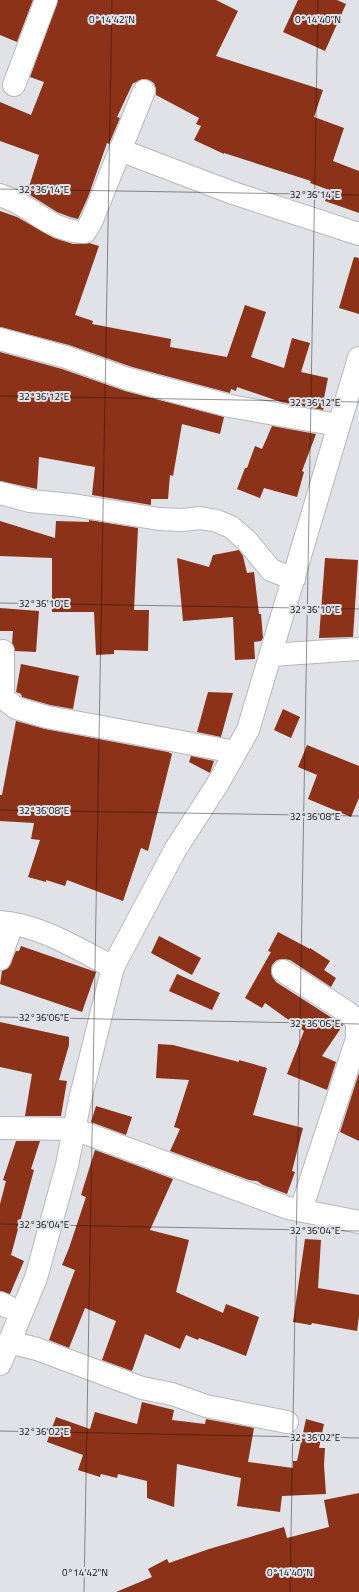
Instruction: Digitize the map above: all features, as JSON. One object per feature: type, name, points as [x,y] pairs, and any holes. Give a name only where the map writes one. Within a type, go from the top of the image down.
[{"type":"street","points":[[14,85],[46,0]]},
{"type":"street","points":[[0,195],[19,203],[48,222],[72,232],[85,232],[92,220],[144,91]]},
{"type":"street","points":[[120,150],[233,192],[359,234]]},
{"type":"street","points":[[0,339],[66,357],[128,379],[230,406],[338,426]]},
{"type":"street","points":[[0,1364],[36,1278],[67,1165],[113,967],[175,850],[217,785],[248,730],[359,358]]},
{"type":"street","points":[[0,492],[30,501],[159,519],[182,520],[200,518],[217,521],[231,527],[248,542],[271,570],[294,579]]},
{"type":"street","points":[[271,655],[359,649]]},
{"type":"street","points":[[3,652],[2,698],[16,708],[47,718],[235,752]]},
{"type":"street","points":[[0,959],[6,923],[30,927],[57,938],[113,967]]},
{"type":"street","points":[[283,971],[347,1012],[357,1021],[357,1039],[301,1210]]},
{"type":"street","points":[[0,1128],[74,1130],[288,1208],[359,1222]]},
{"type":"street","points":[[0,1303],[21,1314]]},
{"type":"street","points":[[10,1342],[38,1349],[142,1388],[172,1394],[206,1406],[286,1422]]},
{"type":"building","points":[[0,0],[33,0],[17,42],[0,35]]},
{"type":"building","points":[[58,0],[216,0],[238,11],[216,56],[323,90],[314,117],[344,128],[333,161],[359,171],[359,213],[325,201],[329,190],[310,183],[311,181],[224,154],[194,140],[201,126],[196,124],[199,118],[156,95],[154,83],[143,79],[133,83],[117,117],[120,118],[109,144],[107,143],[88,197],[78,219],[57,212],[27,193],[39,155],[0,141],[0,102],[31,115],[44,82],[30,77]]},
{"type":"building","points":[[298,0],[337,0],[346,4],[325,51],[283,32]]},
{"type":"building","points":[[0,211],[17,217],[54,238],[73,244],[89,243],[99,246],[75,315],[93,321],[92,324],[171,339],[170,347],[227,357],[245,305],[266,312],[251,357],[284,368],[292,338],[310,343],[301,372],[328,378],[323,410],[281,402],[237,387],[236,391],[231,389],[230,393],[132,367],[69,345],[0,327]]},
{"type":"building","points":[[354,257],[359,258],[359,314],[339,308]]},
{"type":"building","points":[[0,352],[62,369],[125,391],[224,417],[220,434],[182,424],[173,476],[170,475],[168,499],[151,499],[151,505],[92,495],[95,467],[39,457],[37,489],[0,481]]},
{"type":"building","points":[[272,426],[316,434],[302,471],[304,472],[297,497],[264,488],[260,498],[237,489],[255,446],[262,449]]},
{"type":"building","points":[[89,520],[138,528],[134,610],[149,610],[148,651],[114,650],[114,654],[96,655],[94,612],[52,612],[52,558],[0,556],[0,521],[55,538],[56,521],[89,522]]},
{"type":"building","points":[[239,550],[243,556],[247,573],[254,572],[259,614],[261,614],[263,638],[261,641],[254,642],[255,659],[235,660],[233,617],[183,621],[177,558],[209,567],[213,555]]},
{"type":"building","points":[[325,558],[358,560],[353,637],[319,638]]},
{"type":"building","points":[[0,608],[39,611],[36,652],[15,651],[12,643],[13,631],[0,631]]},
{"type":"building","points":[[21,664],[79,676],[73,709],[50,705],[22,697],[21,694],[16,692]]},
{"type":"building","points":[[208,692],[233,693],[221,737],[197,732]]},
{"type":"building","points":[[283,709],[300,717],[291,738],[274,730]]},
{"type":"building","points":[[16,721],[45,729],[172,754],[148,851],[141,848],[123,901],[67,880],[65,886],[46,880],[46,882],[28,877],[40,840],[31,839],[34,823],[0,821],[0,795],[2,795]]},
{"type":"building","points":[[307,745],[359,766],[359,798],[351,817],[308,799],[317,775],[298,767]]},
{"type":"building","points":[[191,756],[214,761],[210,773],[189,762]]},
{"type":"building","points":[[278,932],[310,948],[330,961],[324,970],[336,978],[331,987],[290,960],[284,959],[277,960],[272,965],[271,970],[272,976],[276,982],[343,1025],[322,1056],[336,1062],[327,1090],[287,1074],[304,1031],[265,1003],[262,1008],[245,998],[271,952],[268,951]]},
{"type":"building","points":[[159,936],[201,958],[192,975],[151,953]]},
{"type":"building","points":[[21,946],[96,972],[82,1012],[0,984],[2,971],[8,968],[16,951],[19,951]]},
{"type":"building","points":[[177,974],[220,993],[212,1010],[169,991]]},
{"type":"building","points":[[0,1022],[69,1037],[69,1045],[59,1080],[67,1081],[61,1116],[25,1116],[32,1074],[0,1067]]},
{"type":"building","points":[[158,1044],[173,1045],[267,1068],[253,1115],[303,1128],[292,1171],[295,1172],[287,1194],[263,1185],[257,1181],[249,1180],[170,1151],[180,1129],[174,1127],[189,1080],[156,1078]]},
{"type":"building","points":[[359,1073],[359,1141],[340,1132]]},
{"type":"building","points":[[96,1106],[132,1117],[126,1135],[91,1122]]},
{"type":"building","points":[[16,1141],[40,1141],[31,1169],[34,1170],[11,1255],[24,1261],[10,1294],[0,1291],[0,1204],[6,1181],[3,1180]]},
{"type":"building","points":[[95,1150],[173,1179],[150,1230],[189,1240],[176,1292],[223,1313],[226,1304],[259,1317],[246,1356],[199,1338],[198,1340],[186,1335],[180,1349],[145,1334],[132,1371],[102,1360],[116,1321],[85,1308],[69,1348],[49,1340],[75,1270],[62,1265],[86,1197],[81,1195]]},
{"type":"building","points":[[305,1239],[321,1240],[318,1288],[359,1295],[357,1331],[312,1323],[311,1325],[293,1322]]},
{"type":"building","points":[[142,1402],[174,1410],[172,1420],[205,1424],[206,1419],[254,1428],[248,1462],[293,1468],[293,1461],[297,1461],[306,1419],[324,1424],[319,1448],[325,1448],[324,1465],[326,1494],[282,1496],[280,1512],[237,1506],[241,1478],[177,1464],[174,1507],[147,1498],[147,1481],[118,1474],[117,1478],[101,1474],[100,1477],[78,1470],[83,1455],[47,1442],[56,1417],[90,1429],[95,1412],[137,1424]]},
{"type":"building","points":[[359,1493],[359,1592],[116,1592],[152,1577],[148,1569],[167,1559],[169,1563],[209,1549],[284,1527],[287,1538],[329,1527],[324,1500]]}]
